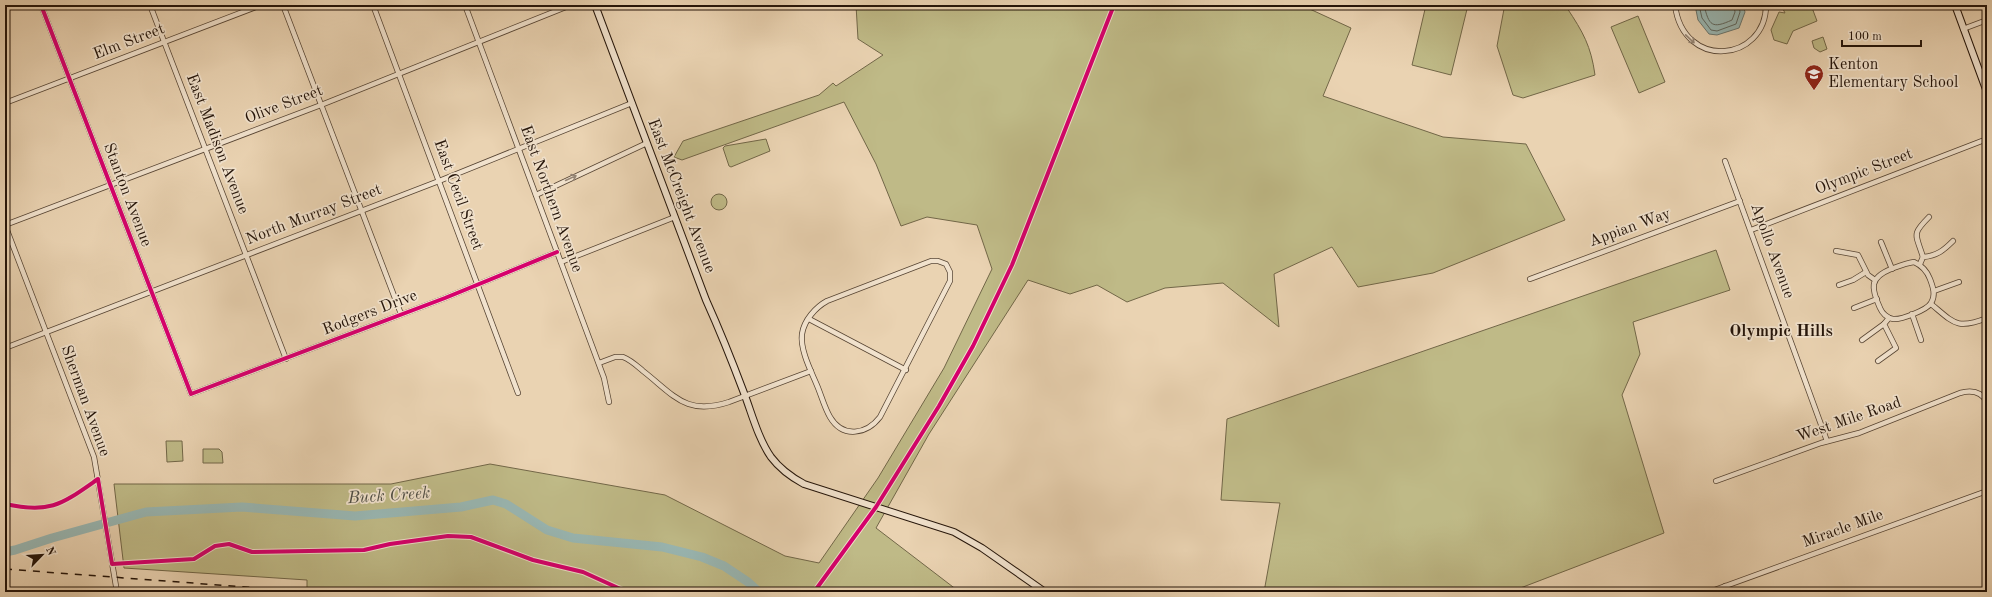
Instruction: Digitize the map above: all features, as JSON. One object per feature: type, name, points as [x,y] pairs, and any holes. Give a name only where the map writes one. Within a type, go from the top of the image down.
[{"type":"street","name":"Stanton Avenue","points":[[41,5],[191,394]]},
{"type":"street","name":"East Madison Avenue","points":[[150,5],[286,359]]},
{"type":"street","name":"Elm Street","points":[[5,102],[261,5]]},
{"type":"street","points":[[283,5],[401,314]]},
{"type":"street","name":"East Cecil Street","points":[[373,5],[518,393]]},
{"type":"street","name":"East Northern Avenue","points":[[465,5],[599,363],[607,386],[609,402]]},
{"type":"street","name":"Olive Street","points":[[5,225],[321,105],[571,5]]},
{"type":"street","name":"East McCreight Avenue","points":[[595,5],[759,433],[778,466],[794,479],[826,492],[954,532],[982,548],[1045,592]]},
{"type":"street","points":[[1675,5],[1677,19],[1684,33],[1696,44],[1710,50],[1728,51],[1743,46],[1755,36],[1763,22],[1766,5]]},
{"type":"street","points":[[1954,5],[1987,92]]},
{"type":"street","points":[[1964,29],[1987,20]]},
{"type":"street","name":"North Murray Street","points":[[5,348],[439,181],[632,103]]},
{"type":"street","name":"Olympic Street","points":[[1751,230],[1987,139]]},
{"type":"street","points":[[536,195],[647,142]]},
{"type":"street","name":"Apollo Avenue","points":[[1725,161],[1828,441]]},
{"type":"street","name":"Appian Way","points":[[1530,279],[1740,201]]},
{"type":"street","points":[[561,262],[675,217]]},
{"type":"street","points":[[1920,264],[1923,257],[1916,232],[1929,217]]},
{"type":"street","name":"Sherman Avenue","points":[[5,225],[91,447],[100,487],[117,592]]},
{"type":"street","points":[[1923,257],[1939,253],[1953,240]]},
{"type":"street","points":[[1881,242],[1892,269]]},
{"type":"street","points":[[1836,251],[1855,253],[1866,272],[1875,280]]},
{"type":"street","name":"Rodgers Drive","points":[[191,394],[477,285],[557,252]]},
{"type":"street","points":[[931,261],[942,262],[947,265],[950,272],[950,281],[906,370],[880,417],[870,428],[858,432],[847,431],[830,418],[811,371],[802,340],[804,328],[808,319],[816,308],[827,301],[931,261]]},
{"type":"street","points":[[1908,263],[1920,264],[1927,273],[1934,291],[1931,304],[1926,308],[1900,319],[1889,318],[1881,310],[1877,300],[1873,286],[1875,280],[1881,274],[1908,263]]},
{"type":"street","points":[[1839,285],[1866,272]]},
{"type":"street","points":[[1934,291],[1959,282]]},
{"type":"street","points":[[1854,308],[1877,300]]},
{"type":"street","points":[[1931,304],[1958,324],[1972,324],[1987,318]]},
{"type":"street","points":[[1912,314],[1921,340]]},
{"type":"street","points":[[1862,340],[1884,324],[1889,318]]},
{"type":"street","points":[[808,319],[906,370]]},
{"type":"street","points":[[1878,361],[1896,348],[1884,324]]},
{"type":"street","points":[[599,363],[620,356],[627,359],[679,399],[691,406],[716,406],[811,371]]},
{"type":"street","name":"West Mile Road","points":[[1716,481],[1828,441],[1859,433],[1964,392],[1979,393],[1987,402]]},
{"type":"street","name":"Miracle Mile","points":[[1709,592],[1987,491]]},
{"type":"street","points":[[1725,586],[1728,592]]},
{"type":"shaded area","points":[[856,5],[1301,5],[1351,28],[1323,96],[1443,137],[1526,144],[1565,220],[1433,273],[1358,287],[1332,247],[1274,274],[1279,327],[1223,283],[1165,288],[1127,302],[1097,285],[1070,294],[1028,280],[929,434],[876,528],[957,590],[965,592],[307,592],[307,580],[124,568],[114,484],[391,484],[490,464],[665,495],[785,556],[819,563],[878,478],[944,368],[992,269],[977,225],[927,217],[901,226],[876,164],[844,102],[682,160],[674,157],[683,141],[819,95],[833,83],[836,86],[883,55],[858,39]]},
{"type":"shaded area","points":[[1426,5],[1468,5],[1451,75],[1412,65]]},
{"type":"shaded area","points":[[1506,5],[1551,5],[1567,8],[1578,25],[1589,47],[1595,75],[1523,98],[1513,95],[1497,46]]},
{"type":"shaded area","points":[[1792,5],[1811,5],[1817,21],[1793,31],[1787,44],[1774,40],[1771,30],[1779,12],[1785,13],[1783,9]]},
{"type":"shaded area","points":[[1638,16],[1665,82],[1639,93],[1611,27]]},
{"type":"shaded area","points":[[1823,37],[1827,49],[1820,52],[1814,48],[1812,41]]},
{"type":"shaded area","points":[[766,139],[770,151],[731,167],[729,166],[723,148],[725,146]]},
{"type":"shaded area","points":[[719,194],[725,196],[727,202],[725,208],[719,210],[713,208],[711,202],[713,196]]},
{"type":"shaded area","points":[[1716,250],[1730,290],[1633,322],[1640,354],[1622,395],[1664,533],[1510,592],[1264,592],[1280,503],[1221,500],[1227,419]]},
{"type":"shaded area","points":[[166,441],[182,441],[183,461],[167,462]]},
{"type":"shaded area","points":[[203,449],[219,449],[222,452],[223,463],[203,463]]},
{"type":"water","points":[[1695,5],[1743,5],[1745,12],[1739,28],[1717,35],[1709,34],[1698,20]]},
{"type":"waterway","name":"Buck Creek","points":[[5,552],[146,512],[242,507],[355,516],[461,507],[493,500],[506,504],[547,530],[573,538],[662,547],[702,557],[724,566],[748,582],[759,592]]},
{"type":"railway","points":[[5,569],[312,592]]},
{"type":"cycle path","points":[[41,5],[191,394],[445,298],[557,252]]},
{"type":"cycle path","points":[[814,592],[876,507],[939,406],[973,346],[1012,265],[1114,5]]},
{"type":"cycle path","points":[[5,504],[34,508],[55,505],[75,495],[98,479],[112,564],[194,559],[215,546],[229,544],[252,552],[364,550],[390,544],[448,536],[471,537],[533,560],[583,572],[627,592]]},
{"type":"place","name":"Kenton Elementary School","points":[[1814,91]]},
{"type":"district","name":"Olympic Hills","points":[[1781,331]]}]
